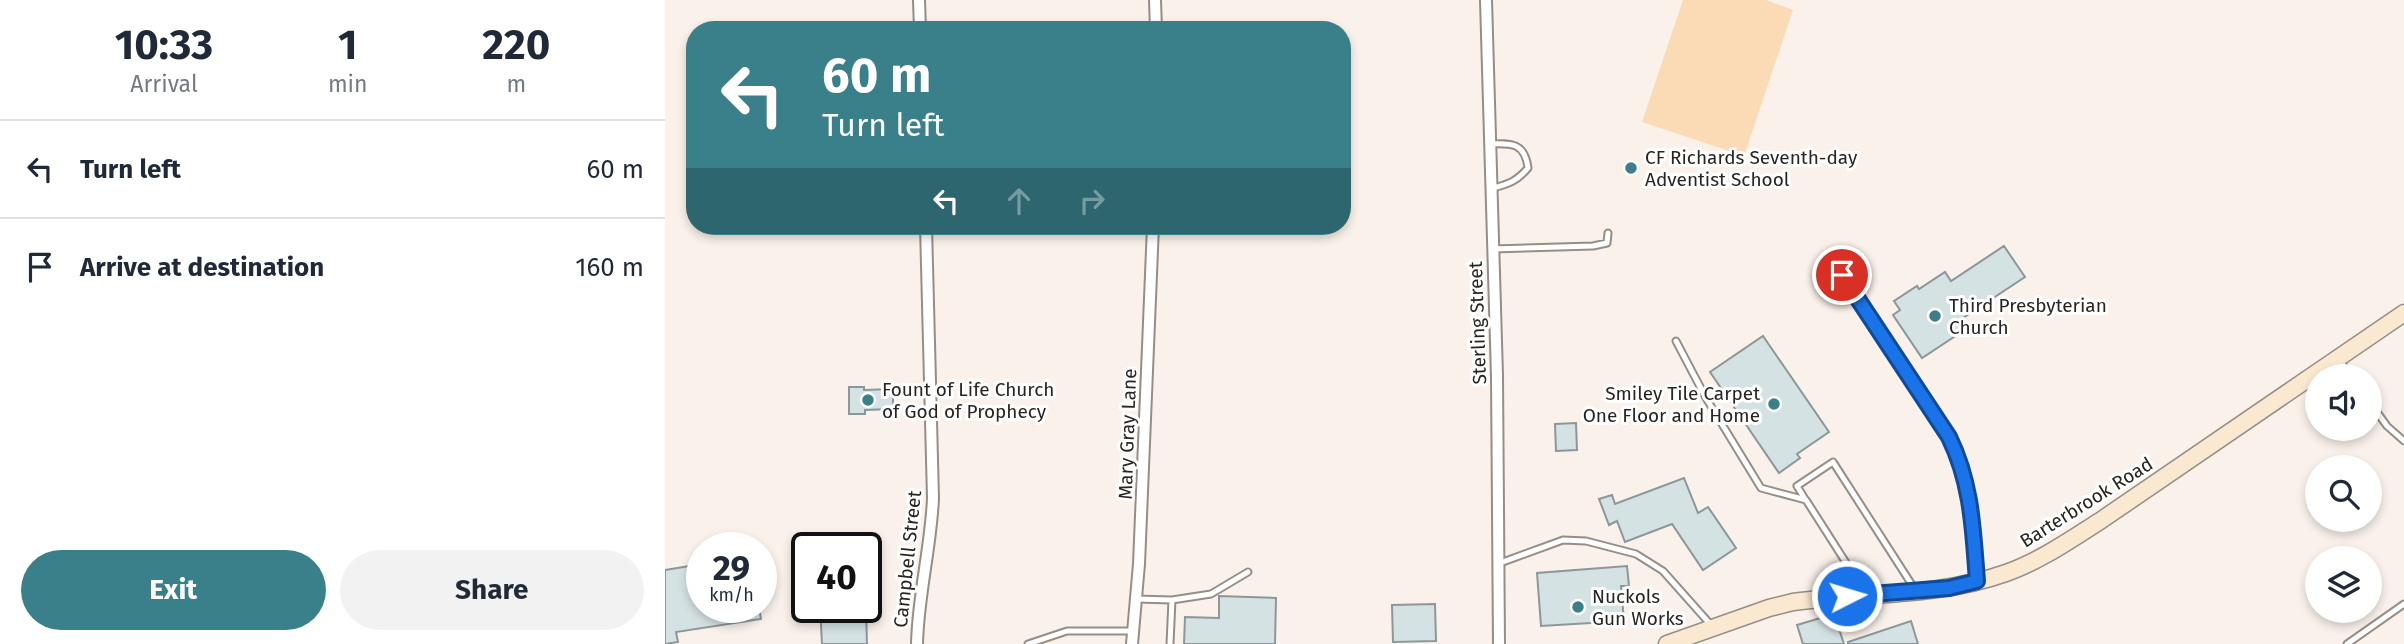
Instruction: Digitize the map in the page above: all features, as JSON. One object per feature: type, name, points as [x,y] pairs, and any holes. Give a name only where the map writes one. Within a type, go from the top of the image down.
[{"type":"street","points":[[919,0],[920,21]]},
{"type":"street","points":[[1155,0],[1156,21]]},
{"type":"street","name":"Sterling Street","points":[[1486,0],[1488,144],[1497,376],[1499,644]]},
{"type":"street","name":"Campbell Street","points":[[917,644],[933,498],[926,235]]},
{"type":"street","name":"Mary Gray Lane","points":[[1132,644],[1153,235]]},
{"type":"street","name":"Barterbrook Road","points":[[1676,642],[1713,627],[1793,602],[1949,588],[2005,573],[2060,547],[2404,313]]},
{"type":"lane","points":[[1488,144],[1509,143],[1520,148],[1526,157],[1528,168],[1511,184],[1490,188]]},
{"type":"lane","points":[[1492,249],[1593,246],[1607,243],[1608,233]]},
{"type":"lane","points":[[1842,275],[1949,437],[1962,464],[1973,530],[1977,581]]},
{"type":"lane","points":[[1676,341],[1706,398],[1761,488],[1806,500]]},
{"type":"lane","points":[[2338,358],[2342,364]]},
{"type":"lane","points":[[2382,418],[2404,441]]},
{"type":"lane","points":[[1866,594],[1797,486],[1833,463],[1916,590]]},
{"type":"lane","points":[[1497,564],[1563,540],[1586,541],[1636,554],[1663,571],[1713,627]]},
{"type":"lane","points":[[1136,598],[1172,600],[1211,594],[1248,572]]},
{"type":"lane","points":[[1170,644],[1172,600]]},
{"type":"lane","points":[[2347,644],[2404,604]]},
{"type":"lane","points":[[1028,644],[1067,631],[1133,631]]},
{"type":"shaded area","points":[[1683,0],[1766,0],[1793,10],[1744,156],[1642,122]]},
{"type":"building","points":[[2004,246],[2025,277],[1963,318],[1969,327],[1922,358],[1893,315],[1900,310],[1894,301],[1945,272],[1951,281]]},
{"type":"building","points":[[1763,336],[1829,432],[1797,454],[1800,458],[1779,473],[1710,372]]},
{"type":"building","points":[[849,387],[864,387],[864,390],[893,389],[893,409],[865,410],[865,414],[849,414]]},
{"type":"building","points":[[1576,423],[1577,450],[1556,451],[1555,424]]},
{"type":"building","points":[[1684,478],[1698,513],[1708,507],[1736,548],[1703,570],[1672,524],[1625,542],[1617,521],[1609,525],[1599,499],[1612,495],[1615,504]]},
{"type":"building","points":[[1627,566],[1629,586],[1621,586],[1624,621],[1541,626],[1537,573]]},
{"type":"building","points":[[686,567],[686,623],[735,623],[676,632],[678,642],[665,644],[665,570]]},
{"type":"building","points":[[1219,596],[1276,598],[1275,644],[1184,644],[1185,617],[1219,618]]},
{"type":"building","points":[[1435,604],[1436,641],[1393,642],[1392,605]]},
{"type":"building","points":[[1834,614],[1844,644],[1803,644],[1797,625]]},
{"type":"building","points":[[1911,621],[1918,644],[1848,644],[1848,642]]},
{"type":"building","points":[[821,623],[866,623],[867,644],[822,644]]},
{"type":"place","name":"CF Richards Seventh-day Adventist School","points":[[1631,168]]},
{"type":"place","name":"Third Presbyterian Church","points":[[1935,316]]},
{"type":"place","name":"Fount of Life Church of God of Prophecy","points":[[868,400]]},
{"type":"place","name":"Smiley Tile Carpet One Floor and Home","points":[[1774,404]]},
{"type":"place","name":"Nuckols Gun Works","points":[[1578,607]]},
{"type":"route","points":[[1842,275],[1906,369],[1949,437],[1962,464],[1973,530],[1977,581],[1949,588],[1847,596]]}]
